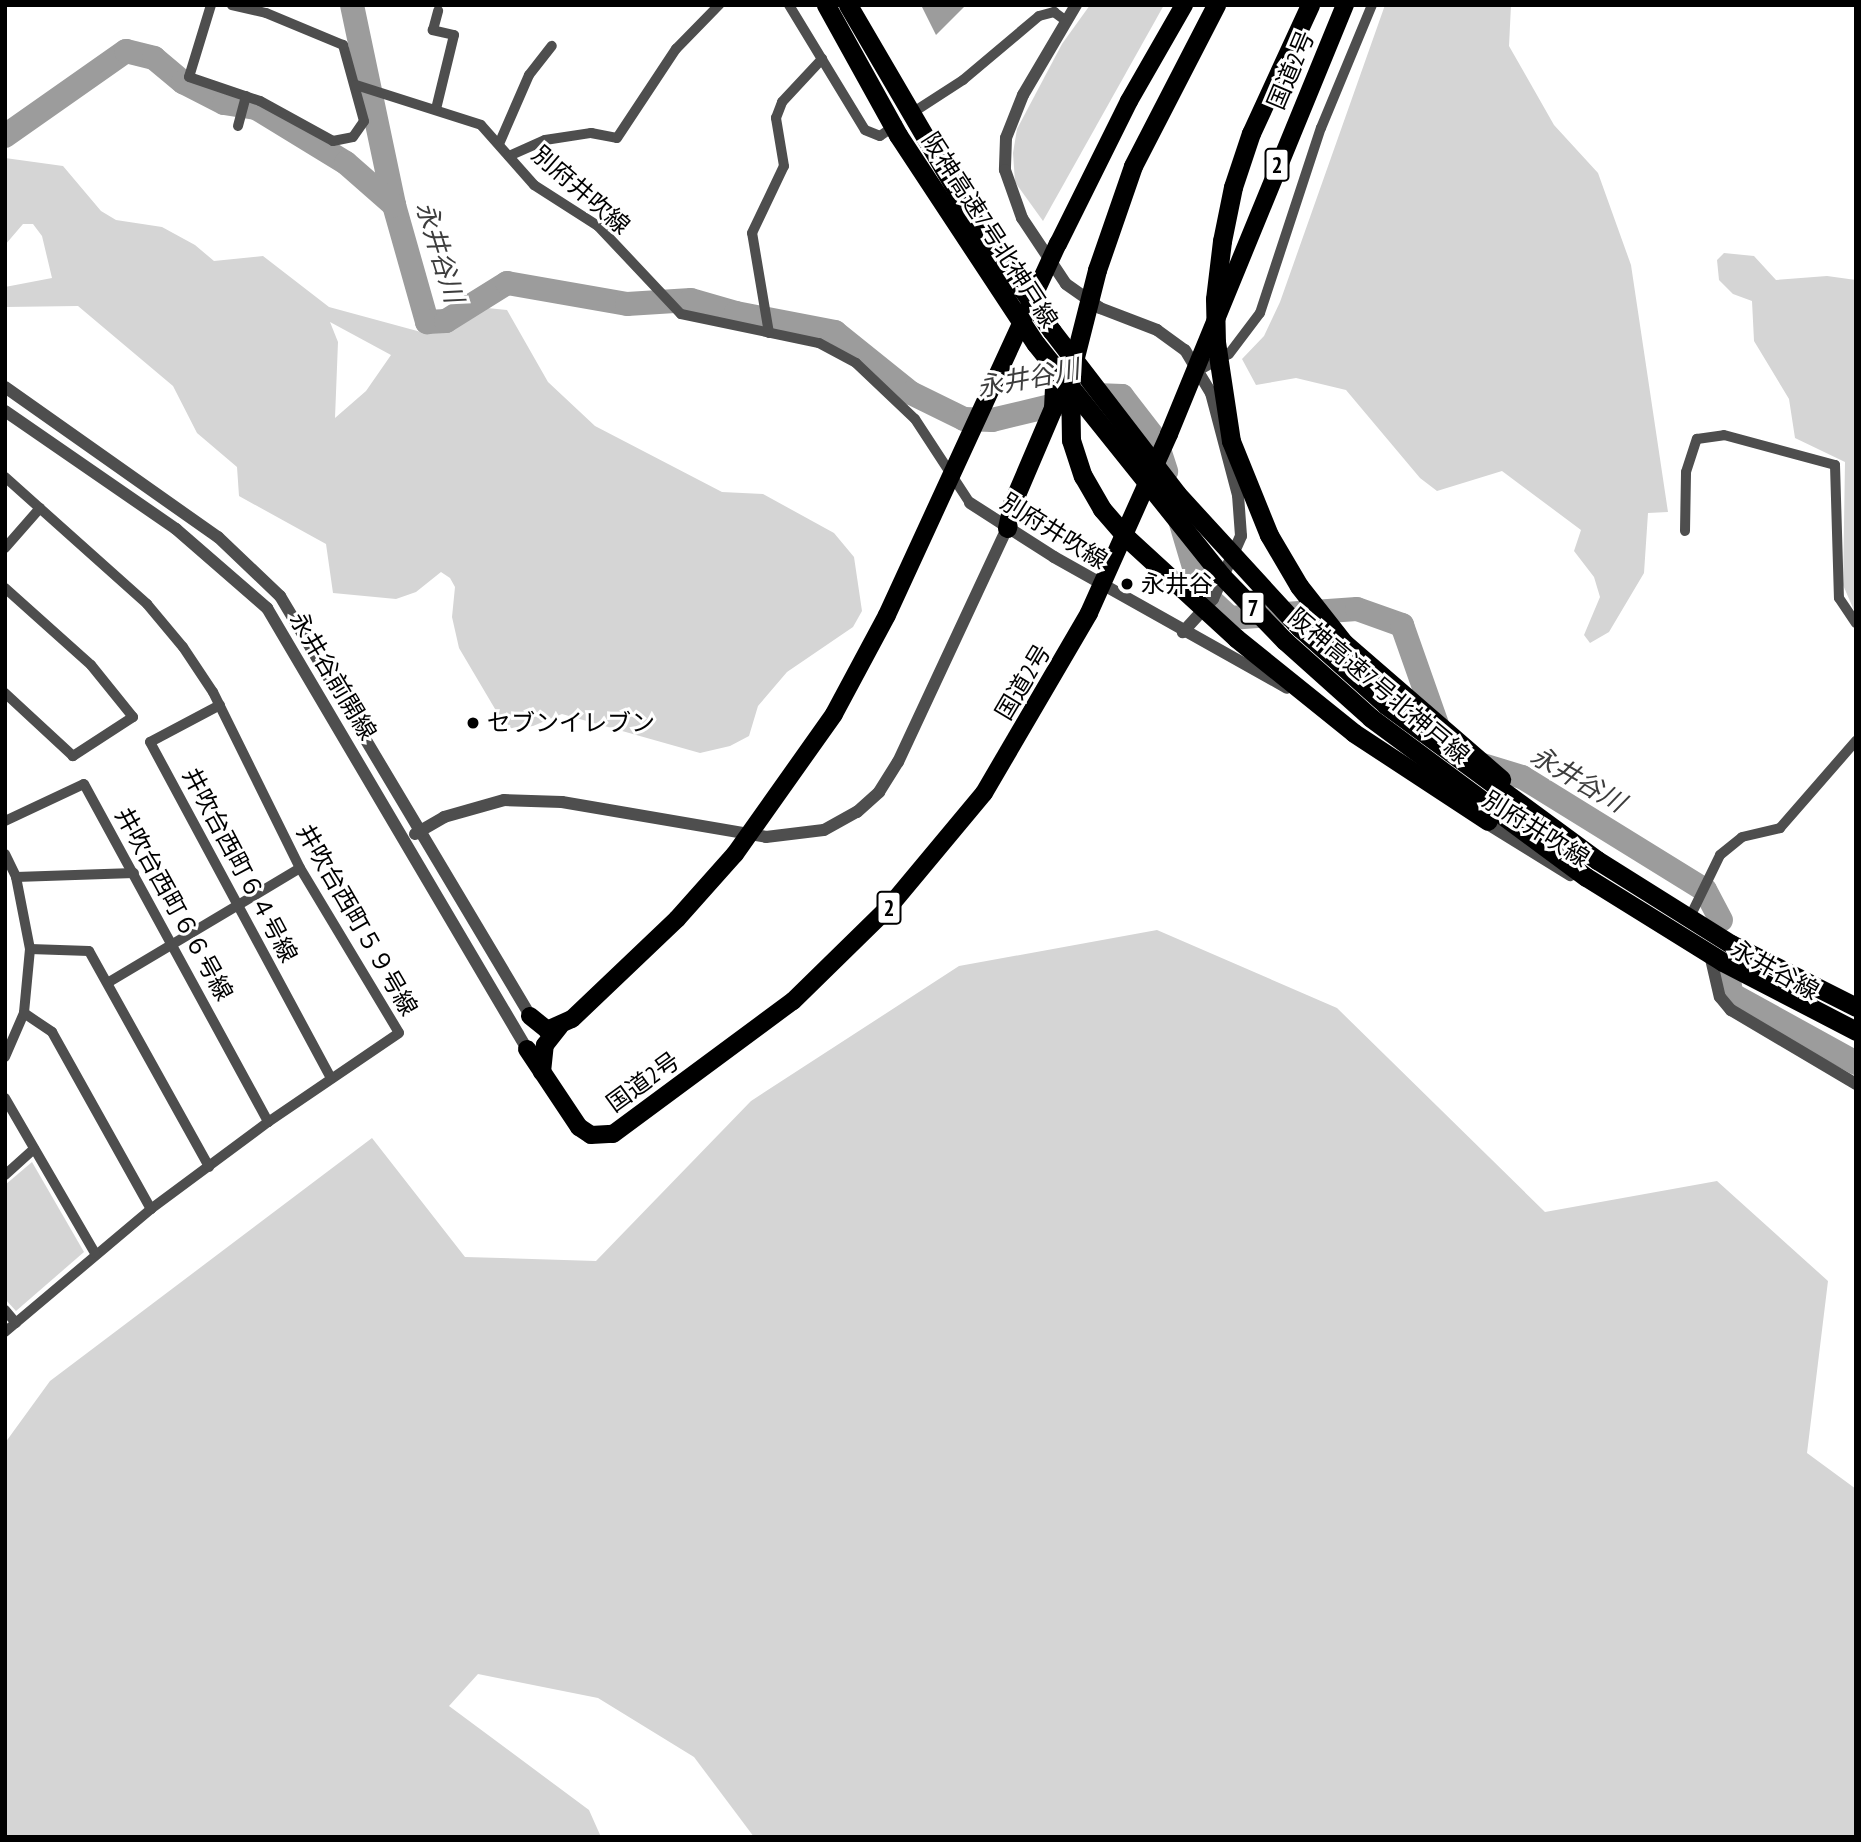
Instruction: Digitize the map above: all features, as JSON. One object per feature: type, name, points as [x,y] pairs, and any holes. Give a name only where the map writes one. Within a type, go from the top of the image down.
[{"type":"highway","points":[[820,5],[1052,360],[1057,391],[1053,408],[1012,503],[1007,528]]},
{"type":"highway","name":"阪神高速7号北神戸線","points":[[826,5],[898,135],[1036,344],[1221,575],[1285,641],[1371,718],[1723,962],[1856,1031]]},
{"type":"highway","points":[[850,5],[877,67],[907,123],[1060,357],[1064,372],[1061,410],[1007,528]]},
{"type":"highway","name":"阪神高速7号北神戸線","points":[[850,5],[977,226],[1052,331],[1221,545],[1300,628],[1386,705],[1591,869],[1856,1007]]},
{"type":"highway","points":[[542,1072],[545,1045],[561,1026],[677,919],[735,854],[834,714],[922,540],[1058,244],[1129,101],[1185,5]]},
{"type":"highway","points":[[1216,5],[1133,166],[1097,270],[1070,377],[1069,408],[1075,452],[1102,509],[1236,638],[1353,733],[1453,800],[1591,869]]},
{"type":"highway","points":[[1310,5],[1269,89],[1233,187],[1215,299],[1226,414],[1250,491],[1299,586],[1344,643],[1591,869]]},
{"type":"highway","name":"国道2号","points":[[527,1049],[579,1128],[591,1135],[614,1134],[793,1001],[890,907],[984,793],[1089,613],[1169,434],[1211,325],[1345,5]]},
{"type":"highway","points":[[530,1016],[541,1029],[561,1026]]},
{"type":"street","points":[[211,5],[189,77],[244,104],[333,141],[353,136],[364,121],[356,85],[342,45],[266,13],[232,5]]},
{"type":"street","points":[[509,156],[545,140],[591,133],[617,138],[676,49],[719,5]]},
{"type":"street","points":[[789,5],[865,130],[880,136],[898,124]]},
{"type":"street","points":[[1076,5],[1023,95],[1006,138],[1005,170],[1022,218],[1066,284],[1100,308],[1157,330],[1185,350],[1211,393],[1238,495],[1241,536],[1213,599],[1183,632]]},
{"type":"street","points":[[1198,371],[1229,354],[1260,313],[1321,128],[1372,5]]},
{"type":"street","points":[[436,109],[454,35],[433,30],[438,11]]},
{"type":"street","points":[[912,113],[963,80],[1039,16],[1054,12],[1065,20]]},
{"type":"street","points":[[499,144],[529,75],[552,46]]},
{"type":"street","points":[[768,330],[752,233],[784,166],[776,118],[782,102],[822,59]]},
{"type":"street","name":"別府井吹線","points":[[356,85],[385,98],[436,109],[481,125],[534,185],[598,226],[659,287],[681,314],[768,330],[819,343],[856,363],[915,419],[970,503],[1007,528],[1183,632],[1295,692],[1502,834],[1678,942],[1711,959]]},
{"type":"street","points":[[237,126],[244,104]]},
{"type":"street","name":"永井谷前開線","points":[[5,387],[218,537],[280,596],[422,829],[530,1016]]},
{"type":"street","name":"永井谷前開線","points":[[5,411],[176,529],[267,608],[407,840],[527,1049]]},
{"type":"street","points":[[1685,531],[1686,472],[1697,439],[1724,435],[1835,466],[1839,598],[1856,624]]},
{"type":"street","name":"井吹台西町５９号線","points":[[5,477],[147,604],[183,647],[220,705],[300,868],[399,1033],[268,1122],[152,1209],[95,1253],[5,1332]]},
{"type":"street","points":[[5,548],[40,509]]},
{"type":"street","points":[[407,840],[422,829],[472,808],[530,800],[766,837],[824,830],[857,812],[879,792],[898,762],[1007,528]]},
{"type":"street","points":[[5,588],[91,665],[134,717],[73,756],[5,693]]},
{"type":"street","name":"井吹台西町６４号線","points":[[220,705],[150,742],[331,1078]]},
{"type":"street","points":[[1678,942],[1720,855],[1742,837],[1780,828],[1856,741]]},
{"type":"street","name":"井吹台西町６６号線","points":[[5,821],[84,784],[174,944],[268,1122]]},
{"type":"street","points":[[5,854],[16,877],[30,949],[24,1013],[5,1057]]},
{"type":"street","points":[[110,982],[238,908],[300,868]]},
{"type":"street","points":[[16,877],[134,873]]},
{"type":"street","points":[[30,949],[89,951],[110,982],[209,1167]]},
{"type":"street","points":[[1711,959],[1720,997],[1731,1010],[1856,1084]]},
{"type":"street","name":"永井谷線","points":[[1711,959],[1856,1038]]},
{"type":"street","points":[[24,1013],[52,1032],[152,1209]]},
{"type":"street","points":[[5,1098],[95,1253]]},
{"type":"street","points":[[5,1175],[34,1149]]},
{"type":"street","points":[[5,1310],[16,1323]]},
{"type":"shaded area","points":[[921,5],[966,5],[936,35]]},
{"type":"shaded area","points":[[1090,5],[1164,5],[1043,221],[1015,182],[1013,153],[1017,129],[1062,44]]},
{"type":"shaded area","points":[[1385,5],[1511,5],[1509,46],[1554,125],[1598,173],[1631,265],[1668,512],[1648,513],[1644,573],[1609,632],[1590,643],[1584,635],[1600,597],[1594,577],[1574,551],[1581,530],[1502,471],[1437,491],[1420,478],[1346,390],[1296,378],[1256,385],[1242,359],[1264,336],[1280,302]]},
{"type":"shaded area","points":[[5,158],[63,166],[101,211],[116,220],[162,227],[195,245],[214,261],[263,256],[329,307],[421,332],[460,323],[487,308],[507,310],[548,382],[595,426],[722,492],[763,494],[834,533],[854,557],[862,611],[853,627],[787,672],[758,706],[749,736],[730,746],[700,753],[562,714],[533,726],[512,729],[498,714],[459,648],[452,617],[455,587],[450,578],[441,572],[416,592],[396,599],[333,593],[326,544],[239,496],[237,467],[197,433],[173,386],[78,306],[5,307],[5,287],[52,278],[42,236],[33,224],[23,224],[5,245]],"holes":[[[330,322],[391,355],[366,391],[335,418],[338,342]]]},
{"type":"shaded area","points":[[1724,253],[1754,256],[1776,280],[1827,276],[1856,280],[1856,615],[1843,585],[1845,462],[1795,438],[1789,399],[1754,341],[1752,301],[1733,294],[1719,280],[1717,260]]},
{"type":"shaded area","points":[[1157,930],[1337,1008],[1545,1212],[1717,1181],[1828,1281],[1807,1453],[1856,1489],[1856,1837],[754,1837],[694,1757],[598,1698],[478,1674],[449,1706],[589,1810],[601,1837],[5,1837],[5,1443],[50,1381],[372,1138],[465,1257],[596,1261],[751,1101],[959,966]]},
{"type":"shaded area","points":[[32,1162],[84,1252],[16,1311],[5,1299],[5,1185]]},
{"type":"waterway","name":"永井谷川","points":[[352,5],[394,205],[427,322],[446,321],[507,283],[627,304],[691,300],[736,313],[835,332],[911,393],[964,419],[992,420],[1096,395],[1122,396],[1156,440],[1166,471]]},
{"type":"waterway","points":[[5,136],[126,51],[154,58],[183,82],[224,103],[256,108],[346,163],[394,205]]},
{"type":"waterway","name":"永井谷川","points":[[1180,520],[1201,591],[1230,618],[1357,609],[1402,625],[1440,733]]},
{"type":"waterway","name":"永井谷川","points":[[1476,763],[1522,777],[1705,890],[1721,920]]},
{"type":"waterway","name":"永井谷川","points":[[1729,979],[1731,994],[1856,1063]]},
{"type":"place","name":"永井谷","points":[[1127,584]]},
{"type":"place","name":"セブンイレブン","points":[[473,723]]}]
